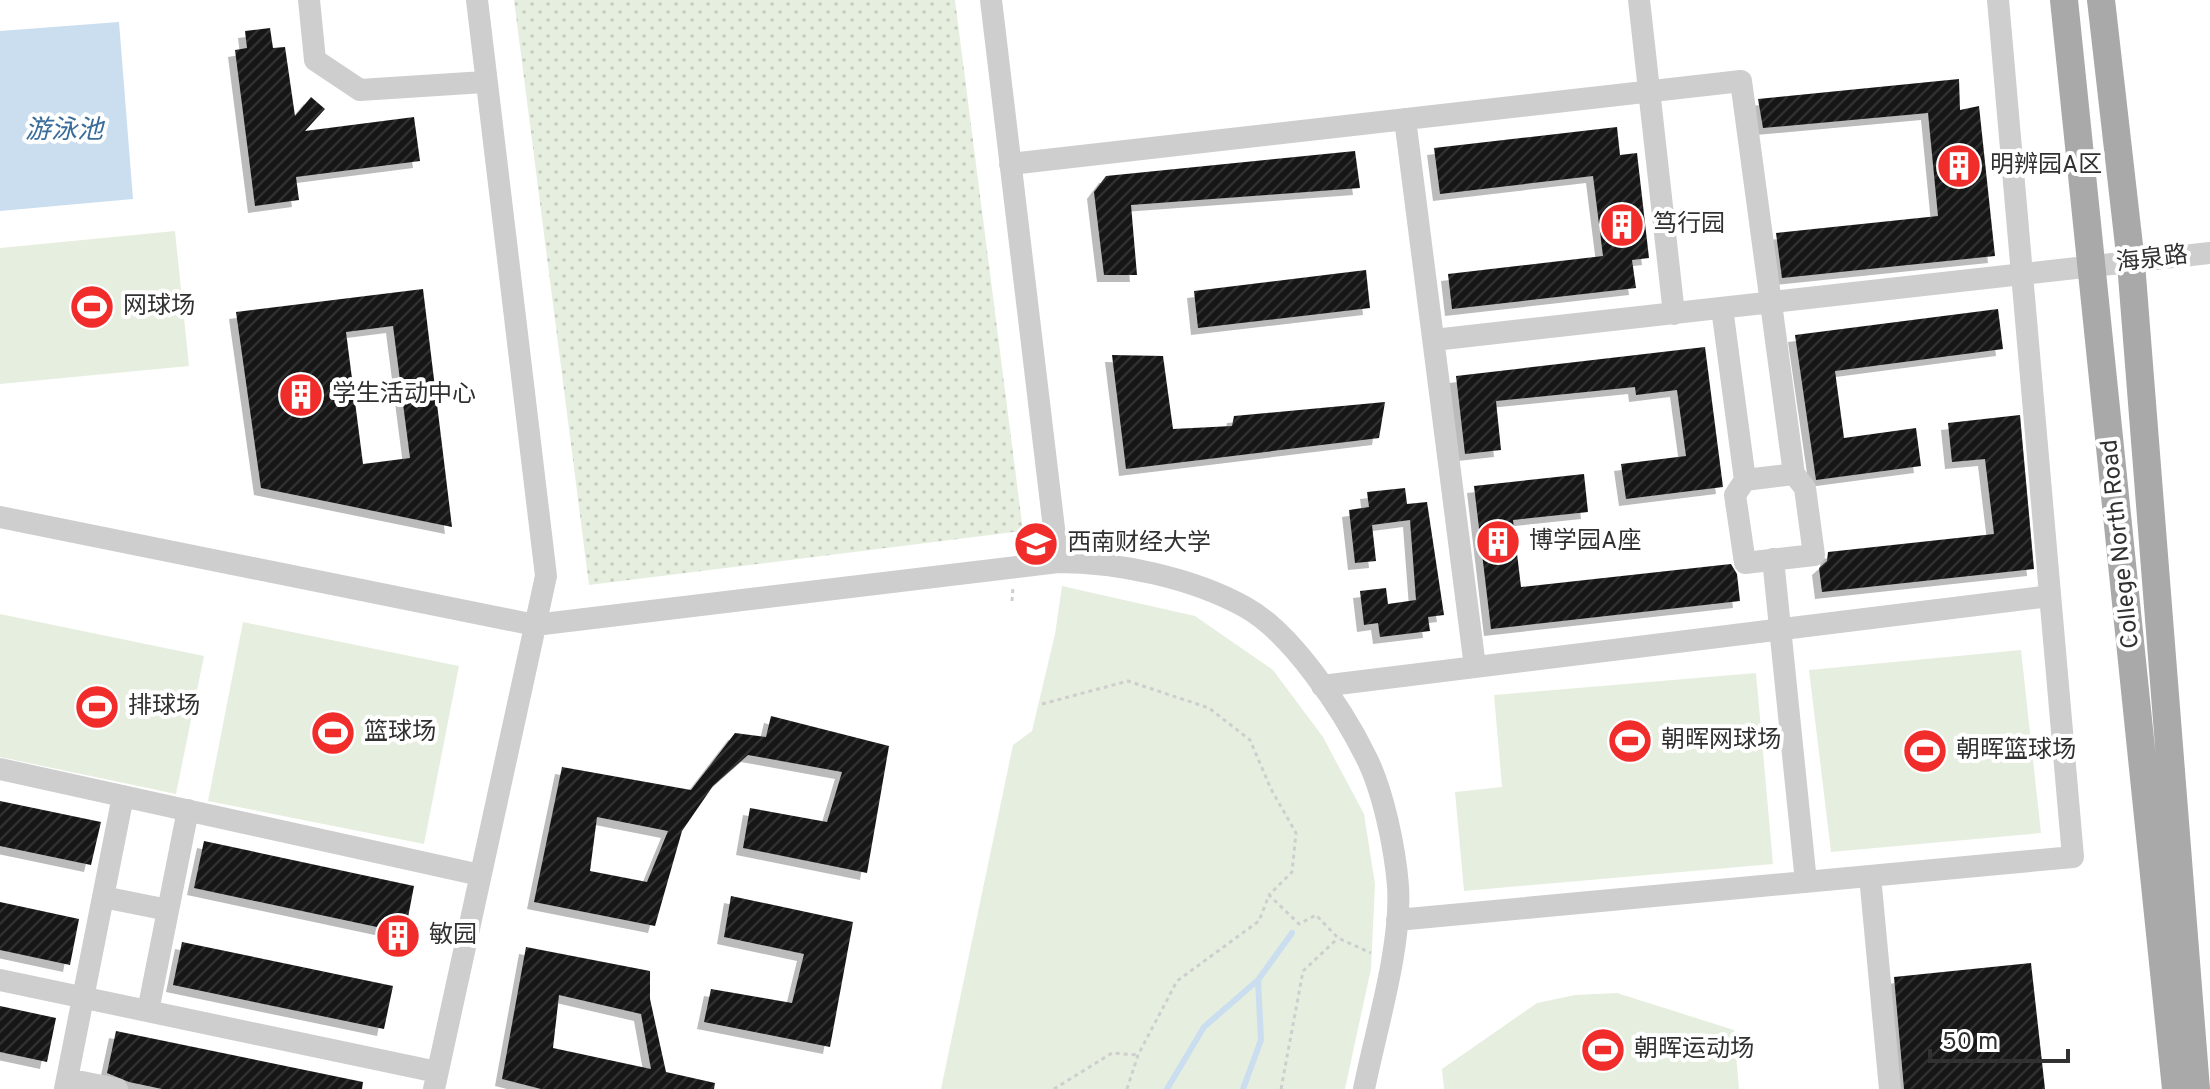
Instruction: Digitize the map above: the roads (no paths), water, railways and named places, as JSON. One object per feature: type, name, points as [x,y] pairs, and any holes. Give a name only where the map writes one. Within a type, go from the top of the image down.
[{"type":"main road","name":"College North Road","points":[[2064,0],[2094,267],[2176,1089]]},
{"type":"main road","name":"College North Road","points":[[2101,0],[2131,263],[2196,1089]]},
{"type":"street","points":[[309,0],[315,60],[360,90],[484,82]]},
{"type":"street","points":[[0,980],[148,1011],[436,1080],[546,576],[484,82],[477,0]]},
{"type":"street","points":[[991,0],[1058,562]]},
{"type":"street","points":[[1639,0],[1674,314]]},
{"type":"street","points":[[1397,920],[2073,857],[1998,0]]},
{"type":"street","points":[[1010,164],[1741,81],[1794,474],[1805,488],[1814,555],[1745,563],[1735,495],[1745,480],[1722,308]]},
{"type":"street","points":[[1405,119],[1475,667]]},
{"type":"street","name":"海泉路","points":[[1434,340],[2210,253]]},
{"type":"street","points":[[1745,480],[1794,474]]},
{"type":"street","points":[[0,517],[535,625],[1058,562],[1105,562],[1169,578],[1247,607],[1299,653],[1322,686],[1367,758],[1388,829],[1398,885],[1397,920],[1364,1089]]},
{"type":"street","points":[[1773,559],[1806,882]]},
{"type":"street","points":[[1322,686],[2050,596]]},
{"type":"street","points":[[0,769],[480,875]]},
{"type":"street","points":[[117,1089],[66,1084],[123,796]]},
{"type":"street","points":[[148,1011],[188,810]]},
{"type":"street","points":[[1870,876],[1890,1089]]},
{"type":"street","points":[[103,897],[168,910]]},
{"type":"water","name":"游泳池","points":[[119,22],[133,199],[0,211],[0,31]]},
{"type":"waterway","points":[[1167,1089],[1204,1027],[1258,980],[1292,933]]},
{"type":"waterway","points":[[1243,1089],[1261,1040],[1258,980]]},
{"type":"place","name":"明辨园A区","points":[[1959,166]]},
{"type":"place","name":"笃行园","points":[[1622,225]]},
{"type":"place","name":"网球场","points":[[92,307]]},
{"type":"place","name":"学生活动中心","points":[[301,395]]},
{"type":"place","name":"博学园A座","points":[[1498,542]]},
{"type":"place","name":"西南财经大学","points":[[1036,544]]},
{"type":"place","name":"排球场","points":[[97,707]]},
{"type":"place","name":"篮球场","points":[[333,733]]},
{"type":"place","name":"朝晖网球场","points":[[1630,741]]},
{"type":"place","name":"朝晖篮球场","points":[[1925,751]]},
{"type":"place","name":"敏园","points":[[398,936]]},
{"type":"place","name":"朝晖运动场","points":[[1603,1050]]}]
